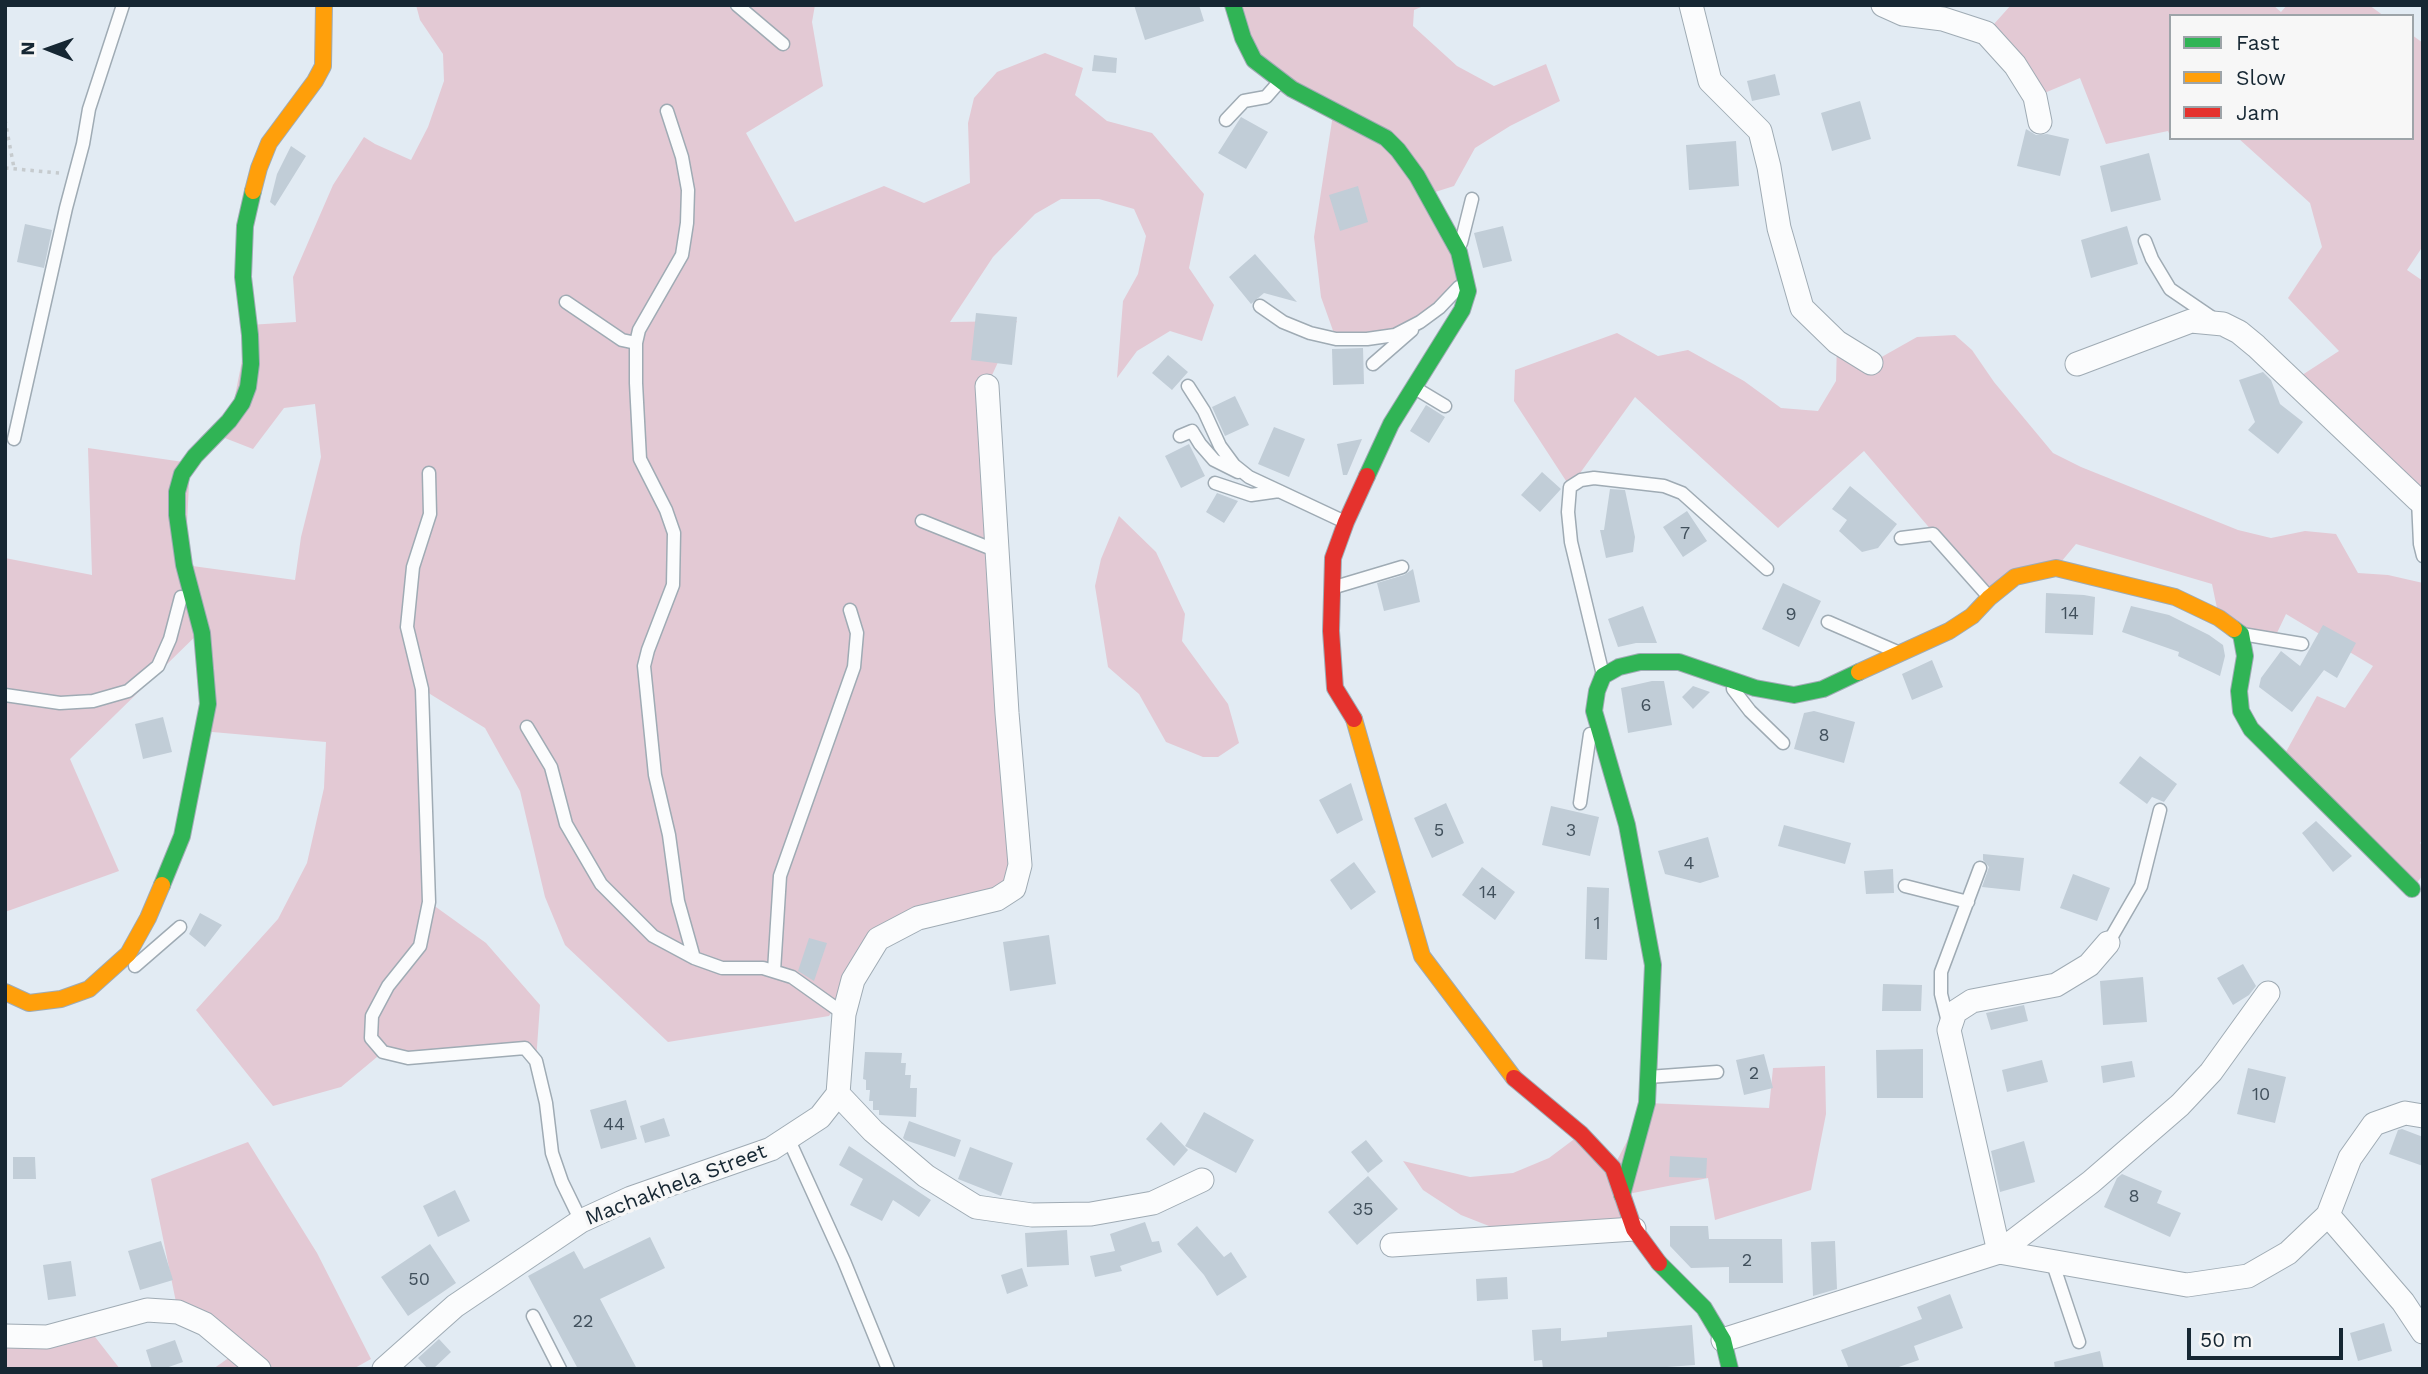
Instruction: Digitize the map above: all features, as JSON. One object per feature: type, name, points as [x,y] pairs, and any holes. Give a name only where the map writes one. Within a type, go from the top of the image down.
[{"type":"street","points":[[5,992],[29,1003],[61,999],[89,989],[128,954],[148,918],[183,836],[208,704],[202,633],[184,565],[177,515],[177,492],[182,474],[195,456],[229,421],[242,403],[248,387],[251,364],[243,277],[244,226],[259,168],[269,143],[323,66],[324,5]]},
{"type":"street","points":[[1233,5],[1254,60],[1280,81],[1386,138],[1417,176],[1459,252],[1466,279],[1468,291],[1462,310],[1391,424],[1332,558],[1331,631],[1335,688],[1353,718],[1422,956],[1514,1078],[1581,1134],[1614,1168],[1634,1229],[1658,1262],[1704,1308],[1723,1340],[1730,1369]]},
{"type":"street","points":[[1691,5],[1710,81],[1760,131],[1779,228],[1802,307],[1837,342],[1871,363]]},
{"type":"street","points":[[1883,5],[1903,14],[1943,19],[1986,33],[2015,65],[2035,97],[2039,122]]},
{"type":"street","points":[[2077,364],[2191,321],[2223,324],[2239,332],[2256,346],[2420,501]]},
{"type":"street","points":[[987,386],[1007,713],[1020,865],[1014,888],[997,899],[918,918],[878,939],[853,980],[844,1014],[838,1094],[873,1131],[926,1176],[976,1207],[1032,1215],[1091,1214],[1153,1203],[1202,1180]]},
{"type":"street","points":[[1622,1195],[1647,1103],[1653,965],[1627,825],[1594,711],[1603,676],[1619,667],[1640,662],[1679,662],[1755,688],[1794,695],[1823,689],[1948,631],[1972,616],[2015,577],[2056,568],[2175,597],[2218,618],[2241,634],[2245,656],[2239,691],[2241,711],[2251,729],[2417,893]]},
{"type":"street","points":[[1999,1252],[1949,1030],[1955,1012],[1972,1001],[2056,985],[2089,965],[2108,943]]},
{"type":"street","points":[[1723,1340],[1999,1252],[2091,1182],[2180,1105],[2211,1072],[2268,993]]},
{"type":"street","name":"Machakhela Street","points":[[384,1369],[455,1306],[581,1221],[631,1198],[771,1149],[820,1116],[838,1094]]},
{"type":"street","points":[[1999,1252],[2187,1285],[2248,1276],[2288,1253],[2328,1215],[2350,1158],[2374,1124],[2405,1113],[2423,1116]]},
{"type":"street","points":[[2328,1215],[2403,1302],[2423,1332]]},
{"type":"street","points":[[1392,1245],[1634,1229]]},
{"type":"street","points":[[5,1336],[47,1337],[147,1310],[178,1312],[205,1324],[259,1369]]},
{"type":"lane","points":[[14,439],[95,84],[123,5]]},
{"type":"lane","points":[[737,5],[783,44]]},
{"type":"lane","points":[[1226,120],[1244,101],[1266,97],[1280,81]]},
{"type":"lane","points":[[667,111],[682,158],[688,190],[687,223],[682,255],[639,331],[636,343],[640,459],[666,510],[674,533],[675,559],[673,585],[644,666],[655,775],[669,835],[678,901],[694,958]]},
{"type":"lane","points":[[1459,252],[1472,199]]},
{"type":"lane","points":[[244,226],[260,207]]},
{"type":"lane","points":[[2145,241],[2152,259],[2170,289],[2223,324]]},
{"type":"lane","points":[[1260,306],[1283,322],[1310,333],[1336,339],[1367,339],[1395,335],[1420,322],[1439,308],[1466,279]]},
{"type":"lane","points":[[566,302],[622,340],[636,343]]},
{"type":"lane","points":[[1373,364],[1420,322]]},
{"type":"lane","points":[[1188,386],[1204,411],[1220,446],[1234,465],[1249,477]]},
{"type":"lane","points":[[1414,387],[1445,406]]},
{"type":"lane","points":[[1180,436],[1192,430],[1214,460],[1346,522]]},
{"type":"lane","points":[[429,473],[430,514],[413,567],[407,627],[422,689],[429,902],[420,946],[388,986],[372,1016],[372,1038],[383,1052],[408,1058],[524,1048],[536,1061],[546,1103],[552,1153],[562,1182],[581,1221]]},
{"type":"lane","points":[[1603,676],[1570,542],[1570,487],[1581,480],[1594,478],[1664,486],[1682,493],[1767,569]]},
{"type":"lane","points":[[1215,483],[1251,495],[1279,491]]},
{"type":"lane","points":[[2420,501],[2420,544],[2423,556]]},
{"type":"lane","points":[[922,521],[997,551]]},
{"type":"lane","points":[[1901,538],[1933,534],[1989,598]]},
{"type":"lane","points":[[5,695],[60,703],[93,701],[128,691],[158,666],[170,639],[180,609],[184,565]]},
{"type":"lane","points":[[1332,588],[1402,566]]},
{"type":"lane","points":[[774,971],[780,876],[854,667],[857,633],[850,610]]},
{"type":"lane","points":[[1828,622],[1900,653]]},
{"type":"lane","points":[[2241,634],[2302,644]]},
{"type":"lane","points":[[1722,675],[1750,711],[1783,743]]},
{"type":"lane","points":[[1580,803],[1594,711]]},
{"type":"lane","points":[[527,727],[551,767],[566,824],[601,884],[653,936],[694,958],[722,968],[763,968],[792,977],[844,1014]]},
{"type":"lane","points":[[2108,943],[2141,886],[2160,810]]},
{"type":"lane","points":[[1949,1030],[1941,995],[1941,972],[1980,869]]},
{"type":"lane","points":[[2417,893],[2423,875]]},
{"type":"lane","points":[[1905,886],[1968,902]]},
{"type":"lane","points":[[89,989],[118,981],[180,928]]},
{"type":"lane","points":[[1648,1077],[1717,1072]]},
{"type":"lane","points":[[788,1138],[844,1261],[888,1369]]},
{"type":"lane","points":[[2052,1261],[2079,1342]]},
{"type":"lane","points":[[533,1316],[560,1369]]},
{"type":"path","points":[[5,120],[14,168]]},
{"type":"path","points":[[5,168],[75,175]]},
{"type":"shaded area","points":[[416,5],[815,5],[812,22],[823,86],[746,133],[795,222],[884,186],[924,203],[970,183],[968,123],[974,98],[997,72],[1045,53],[1083,68],[1075,95],[1107,121],[1152,133],[1204,194],[1189,268],[1214,305],[1202,341],[1170,331],[1137,351],[1117,378],[1123,301],[1138,274],[1146,236],[1134,209],[1099,199],[1061,199],[1035,214],[993,257],[950,322],[1017,321],[987,386],[1014,888],[878,939],[829,1016],[668,1042],[565,945],[545,897],[520,791],[485,728],[422,689],[429,902],[486,943],[540,1005],[536,1061],[524,1048],[447,1055],[383,1052],[341,1087],[273,1106],[196,1010],[278,919],[307,863],[324,788],[326,742],[201,731],[209,623],[70,759],[119,871],[5,912],[5,558],[92,575],[88,448],[190,463],[185,565],[295,580],[301,537],[321,457],[315,404],[284,408],[253,449],[212,433],[233,406],[249,325],[296,322],[293,277],[333,185],[364,137],[411,160],[428,127],[444,81],[443,54],[420,20]]},
{"type":"shaded area","points":[[1239,5],[1426,5],[1414,10],[1413,26],[1457,66],[1494,86],[1546,64],[1560,101],[1510,126],[1475,148],[1454,186],[1429,194],[1466,279],[1395,335],[1336,339],[1321,297],[1314,237],[1334,108],[1257,55]]},
{"type":"shaded area","points":[[2011,5],[2273,5],[2281,12],[2287,5],[2369,5],[2381,14],[2169,14],[2169,133],[2168,131],[2106,144],[2080,78],[2035,97],[1986,33]]},
{"type":"shaded area","points":[[2414,36],[2423,43],[2423,246],[2407,270],[2423,281],[2423,501],[2293,381],[2339,351],[2288,298],[2322,247],[2310,203],[2240,140],[2414,140]]},
{"type":"shaded area","points":[[1617,333],[1658,356],[1688,350],[1744,381],[1781,408],[1818,411],[1836,381],[1837,342],[1871,363],[1917,337],[1955,335],[1972,350],[1994,382],[2053,453],[2081,467],[2238,530],[2271,538],[2305,531],[2336,534],[2358,573],[2388,575],[2423,583],[2423,839],[2420,843],[2423,846],[2423,875],[2412,889],[2282,759],[2317,696],[2345,708],[2373,666],[2286,614],[2276,635],[2241,634],[2219,618],[2212,584],[2076,544],[2056,568],[1989,598],[1864,451],[1778,528],[1635,397],[1570,487],[1514,401],[1515,370]]},
{"type":"shaded area","points":[[1119,516],[1156,552],[1185,614],[1182,641],[1228,704],[1239,743],[1218,757],[1203,757],[1166,742],[1139,694],[1108,667],[1095,586],[1101,559]]},
{"type":"shaded area","points":[[1825,1066],[1826,1114],[1811,1190],[1715,1220],[1708,1178],[1623,1195],[1634,1229],[1517,1237],[1461,1215],[1423,1190],[1403,1161],[1470,1177],[1513,1173],[1549,1158],[1581,1134],[1613,1168],[1647,1103],[1769,1108],[1773,1068]]},
{"type":"shaded area","points":[[248,1142],[317,1253],[371,1359],[353,1369],[213,1369],[237,1352],[178,1312],[151,1179]]},
{"type":"shaded area","points":[[92,1333],[120,1369],[5,1369],[5,1343]]},
{"type":"building","points":[[1134,5],[1199,5],[1204,21],[1145,40]]},
{"type":"building","points":[[1094,55],[1117,58],[1116,73],[1092,71]]},
{"type":"building","points":[[1775,74],[1780,95],[1752,101],[1747,81]]},
{"type":"building","points":[[1860,101],[1871,139],[1832,151],[1821,113]]},
{"type":"building","points":[[1241,117],[1268,132],[1246,169],[1218,153]]},
{"type":"building","points":[[2026,129],[2036,135],[2047,134],[2069,139],[2060,176],[2017,166]]},
{"type":"building","points":[[1736,141],[1739,186],[1689,190],[1686,145]]},
{"type":"building","points":[[291,146],[306,156],[275,206],[270,202],[277,174]]},
{"type":"building","points":[[2149,153],[2161,200],[2111,212],[2100,166]]},
{"type":"building","points":[[1358,186],[1368,222],[1340,231],[1329,195]]},
{"type":"building","points":[[25,224],[52,230],[44,268],[17,262]]},
{"type":"building","points":[[1503,226],[1512,261],[1483,268],[1474,233]]},
{"type":"building","points":[[2127,226],[2138,264],[2091,278],[2081,240]]},
{"type":"building","points":[[1255,254],[1297,302],[1264,293],[1251,304],[1229,277]]},
{"type":"building","points":[[976,313],[1017,317],[1012,365],[971,360]]},
{"type":"building","points":[[1363,348],[1364,384],[1333,385],[1332,349]]},
{"type":"building","points":[[1168,355],[1188,372],[1172,390],[1152,373]]},
{"type":"building","points":[[2263,372],[2271,380],[2280,404],[2303,422],[2278,454],[2248,430],[2255,422],[2239,380]]},
{"type":"building","points":[[1235,396],[1249,425],[1225,436],[1212,407]]},
{"type":"building","points":[[1426,405],[1445,417],[1429,443],[1410,431]]},
{"type":"building","points":[[1274,427],[1305,439],[1289,477],[1258,464]]},
{"type":"building","points":[[1362,439],[1347,475],[1343,475],[1337,444]]},
{"type":"building","points":[[1189,444],[1205,476],[1181,488],[1165,456]]},
{"type":"building","points":[[1542,472],[1561,489],[1540,512],[1521,495]]},
{"type":"building","points":[[1850,486],[1897,524],[1878,548],[1862,552],[1839,531],[1847,520],[1832,509]]},
{"type":"building","points":[[1610,489],[1625,490],[1635,537],[1633,552],[1606,558],[1600,530],[1604,530]]},
{"type":"building","points":[[1217,493],[1238,501],[1224,523],[1206,512]]},
{"type":"building","points":[[1687,511],[1707,541],[1683,557],[1663,527]]},
{"type":"building","points":[[1413,569],[1420,602],[1384,611],[1377,583],[1404,575]]},
{"type":"building","points":[[1783,583],[1821,601],[1799,647],[1762,629]]},
{"type":"building","points":[[2046,593],[2095,597],[2093,635],[2045,633]]},
{"type":"building","points":[[1643,606],[1657,643],[1636,643],[1618,647],[1608,619]]},
{"type":"building","points":[[2131,606],[2169,615],[2223,645],[2225,656],[2220,676],[2178,656],[2179,652],[2122,632]]},
{"type":"building","points":[[2323,625],[2356,643],[2337,678],[2324,670],[2292,712],[2259,687],[2261,678],[2281,651],[2300,666]]},
{"type":"building","points":[[1932,660],[1943,687],[1912,700],[1902,674]]},
{"type":"building","points":[[1664,681],[1672,725],[1628,733],[1621,688]]},
{"type":"building","points":[[1693,686],[1710,692],[1693,709],[1682,697]]},
{"type":"building","points":[[1814,711],[1855,722],[1844,763],[1794,749],[1804,713]]},
{"type":"building","points":[[163,717],[172,752],[143,759],[135,724]]},
{"type":"building","points":[[2140,756],[2177,784],[2164,802],[2152,797],[2147,804],[2119,783]]},
{"type":"building","points":[[1351,783],[1363,820],[1337,834],[1319,800]]},
{"type":"building","points":[[1446,803],[1464,843],[1432,858],[1414,818]]},
{"type":"building","points":[[1551,806],[1599,817],[1590,856],[1542,845]]},
{"type":"building","points":[[2316,821],[2352,856],[2333,872],[2302,833]]},
{"type":"building","points":[[1784,825],[1851,843],[1845,864],[1778,846]]},
{"type":"building","points":[[1708,837],[1719,877],[1700,883],[1665,874],[1658,851]]},
{"type":"building","points":[[1983,854],[2024,858],[2020,891],[1982,887],[1989,867],[1983,860]]},
{"type":"building","points":[[1354,862],[1376,892],[1351,910],[1330,880]]},
{"type":"building","points":[[1482,867],[1515,892],[1495,920],[1462,895]]},
{"type":"building","points":[[1893,869],[1894,893],[1866,894],[1864,871]]},
{"type":"building","points":[[2073,874],[2110,888],[2097,921],[2060,908]]},
{"type":"building","points":[[1587,887],[1609,888],[1607,960],[1585,959]]},
{"type":"building","points":[[200,913],[222,925],[205,947],[189,934]]},
{"type":"building","points":[[1049,935],[1056,984],[1010,991],[1003,942]]},
{"type":"building","points":[[809,938],[827,943],[814,981],[798,971]]},
{"type":"building","points":[[2243,964],[2256,986],[2249,995],[2233,1005],[2217,978]]},
{"type":"building","points":[[2143,977],[2147,1022],[2103,1025],[2100,981]]},
{"type":"building","points":[[1883,984],[1922,985],[1921,1011],[1882,1011]]},
{"type":"building","points":[[2024,1005],[2028,1021],[1991,1030],[1986,1013]]},
{"type":"building","points":[[1923,1049],[1923,1098],[1877,1098],[1876,1050]]},
{"type":"building","points":[[865,1052],[902,1053],[901,1063],[906,1063],[905,1075],[911,1075],[910,1088],[917,1088],[916,1117],[879,1115],[879,1110],[873,1110],[873,1101],[869,1101],[870,1090],[866,1090],[866,1080],[863,1079]]},
{"type":"building","points":[[1764,1054],[1773,1088],[1744,1095],[1736,1060]]},
{"type":"building","points":[[2042,1060],[2048,1082],[2007,1092],[2002,1070]]},
{"type":"building","points":[[2132,1061],[2135,1077],[2103,1083],[2101,1066]]},
{"type":"building","points":[[2248,1068],[2286,1077],[2275,1123],[2237,1114]]},
{"type":"building","points":[[626,1100],[637,1139],[601,1149],[590,1110]]},
{"type":"building","points":[[1204,1112],[1254,1140],[1236,1173],[1185,1146]]},
{"type":"building","points":[[664,1118],[670,1136],[645,1143],[640,1126]]},
{"type":"building","points":[[909,1121],[961,1140],[955,1157],[905,1140],[903,1138]]},
{"type":"building","points":[[1161,1122],[1188,1150],[1174,1166],[1146,1139]]},
{"type":"building","points":[[2398,1130],[2423,1137],[2423,1166],[2389,1154]]},
{"type":"building","points":[[1366,1140],[1383,1161],[1368,1173],[1351,1152]]},
{"type":"building","points":[[2024,1141],[2035,1182],[2000,1192],[1991,1151]]},
{"type":"building","points":[[849,1146],[931,1200],[919,1217],[893,1200],[882,1221],[850,1205],[863,1179],[839,1165]]},
{"type":"building","points":[[970,1147],[1013,1163],[1001,1196],[958,1179]]},
{"type":"building","points":[[1670,1156],[1707,1158],[1706,1178],[1669,1177]]},
{"type":"building","points":[[13,1157],[35,1157],[36,1179],[13,1179]]},
{"type":"building","points":[[2122,1174],[2162,1191],[2157,1203],[2181,1213],[2170,1237],[2104,1207],[2117,1178]]},
{"type":"building","points":[[1368,1176],[1398,1209],[1357,1245],[1328,1212]]},
{"type":"building","points":[[455,1190],[470,1221],[438,1237],[423,1206]]},
{"type":"building","points":[[1145,1222],[1152,1242],[1159,1241],[1162,1252],[1120,1266],[1122,1271],[1095,1277],[1090,1256],[1115,1251],[1110,1234]]},
{"type":"building","points":[[1197,1226],[1224,1257],[1231,1252],[1247,1277],[1217,1296],[1204,1275],[1177,1244]]},
{"type":"building","points":[[1670,1226],[1708,1226],[1709,1239],[1782,1239],[1783,1283],[1729,1283],[1729,1267],[1691,1268],[1670,1246]]},
{"type":"building","points":[[1067,1230],[1069,1265],[1027,1267],[1025,1233]]},
{"type":"building","points":[[650,1237],[665,1268],[600,1299],[637,1369],[578,1369],[528,1276],[574,1251],[584,1269]]},
{"type":"building","points":[[161,1241],[173,1280],[140,1290],[128,1251]]},
{"type":"building","points":[[1835,1241],[1837,1289],[1813,1296],[1811,1242]]},
{"type":"building","points":[[430,1244],[456,1283],[408,1316],[381,1277]]},
{"type":"building","points":[[71,1261],[76,1296],[48,1300],[43,1265]]},
{"type":"building","points":[[1022,1268],[1028,1286],[1007,1294],[1001,1275]]},
{"type":"building","points":[[1507,1277],[1508,1299],[1477,1301],[1476,1279]]},
{"type":"building","points":[[1950,1294],[1963,1328],[1914,1346],[1919,1360],[1893,1369],[1849,1369],[1841,1350],[1922,1319],[1917,1307]]},
{"type":"building","points":[[2384,1323],[2392,1351],[2358,1361],[2350,1333]]},
{"type":"building","points":[[1692,1325],[1695,1365],[1639,1369],[1543,1369],[1542,1360],[1534,1361],[1532,1330],[1561,1328],[1561,1341],[1607,1337],[1607,1332]]},
{"type":"building","points":[[439,1339],[451,1352],[433,1369],[428,1369],[418,1358]]},
{"type":"building","points":[[175,1340],[183,1362],[163,1369],[152,1369],[146,1350]]},
{"type":"building","points":[[2100,1351],[2104,1369],[2055,1369],[2054,1362]]},
{"type":"traffic: fast","points":[[1233,5],[1243,38],[1254,60],[1292,89],[1386,138],[1398,150],[1417,176],[1459,252],[1468,291],[1462,310],[1391,424],[1367,476]]},
{"type":"traffic: fast","points":[[162,885],[182,836],[208,704],[202,633],[184,565],[177,515],[177,492],[182,474],[195,456],[229,421],[242,403],[248,387],[251,364],[250,335],[243,277],[245,226],[253,191]]},
{"type":"traffic: fast","points":[[2234,629],[2241,634],[2245,656],[2239,691],[2241,711],[2251,729],[2412,889]]},
{"type":"traffic: fast","points":[[1622,1195],[1647,1103],[1653,965],[1627,825],[1594,711],[1603,676],[1619,667],[1640,662],[1679,662],[1755,688],[1794,695],[1823,689],[1859,672]]},
{"type":"traffic: fast","points":[[1659,1263],[1704,1308],[1723,1340],[1730,1369]]},
{"type":"traffic: slow","points":[[253,191],[269,143],[323,66],[324,5]]},
{"type":"traffic: slow","points":[[1859,672],[1949,631],[1972,616],[2015,577],[2056,568],[2175,597],[2219,618],[2234,629]]},
{"type":"traffic: slow","points":[[1354,719],[1422,956],[1514,1078]]},
{"type":"traffic: slow","points":[[5,992],[29,1003],[61,999],[89,989],[128,954],[162,885]]},
{"type":"traffic: jam","points":[[1354,719],[1335,688],[1331,631],[1333,558],[1367,476]]},
{"type":"traffic: jam","points":[[1514,1078],[1581,1134],[1613,1168],[1634,1229],[1659,1263]]}]
